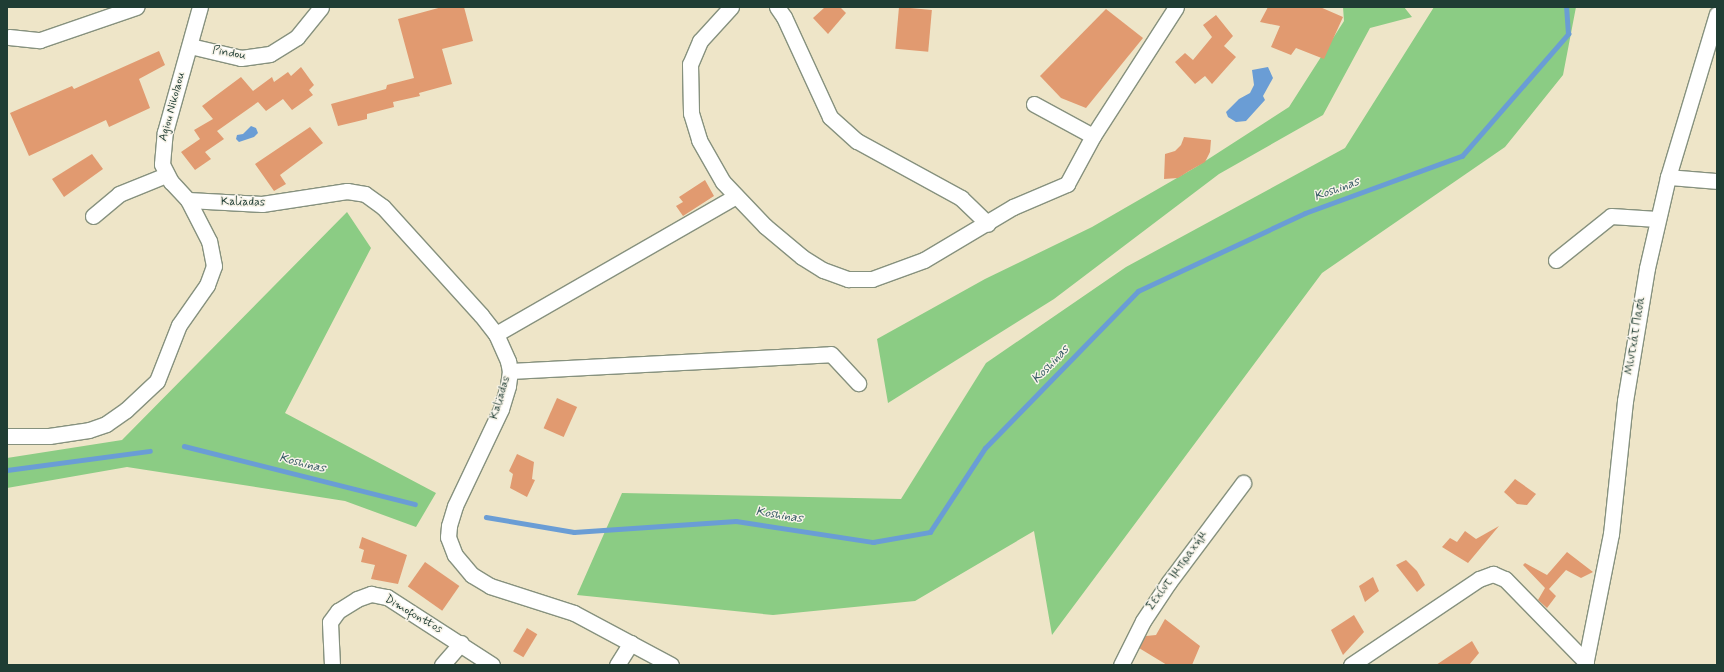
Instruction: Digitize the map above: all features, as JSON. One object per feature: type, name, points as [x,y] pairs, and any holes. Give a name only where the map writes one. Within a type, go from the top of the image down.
[{"type":"street","points":[[9,37],[40,40],[136,7]]},
{"type":"street","name":"Agiou Nikolaou","points":[[7,436],[67,435],[106,424],[144,395],[156,381],[179,326],[207,285],[214,266],[209,241],[188,200],[179,192],[166,175],[162,164],[165,132],[200,7]]},
{"type":"street","name":"Pindou","points":[[190,46],[240,58],[270,54],[297,38],[321,7]]},
{"type":"street","points":[[731,7],[700,41],[690,64],[689,87],[691,113],[699,140],[709,162],[734,197],[802,257],[823,270],[848,279],[872,279],[897,272],[953,245],[1014,207],[1067,184],[1093,136],[1176,7]]},
{"type":"street","points":[[777,7],[784,17],[830,117],[857,141],[960,198],[988,224]]},
{"type":"street","name":"Μιντχάτ Πασά","points":[[1586,663],[1611,534],[1625,401],[1657,219],[1668,177],[1717,16]]},
{"type":"street","points":[[1034,104],[1093,136]]},
{"type":"street","points":[[93,216],[118,194],[166,175]]},
{"type":"street","points":[[1668,177],[1717,181]]},
{"type":"street","name":"Kaliadas","points":[[188,200],[262,204],[338,191],[365,194],[383,207],[496,334],[504,348],[510,371],[500,409],[455,506],[449,526],[450,546],[472,575],[490,586],[574,613],[671,665]]},
{"type":"street","points":[[496,334],[734,197]]},
{"type":"street","points":[[1556,260],[1611,216],[1657,219]]},
{"type":"street","points":[[510,371],[831,354],[858,383]]},
{"type":"street","name":"Σεχίντ Ιμπραχήμ","points":[[1121,665],[1143,621],[1243,483]]},
{"type":"street","points":[[1352,665],[1479,579],[1493,574],[1505,579],[1586,663]]},
{"type":"street","name":"Dimofonttos","points":[[332,665],[330,622],[338,611],[357,599],[371,594],[387,597],[461,643],[492,665]]},
{"type":"street","points":[[442,665],[461,643]]},
{"type":"street","points":[[618,665],[631,644]]},
{"type":"green space","points":[[1343,7],[1404,7],[1412,17],[1370,28],[1323,115],[1219,174],[1054,299],[888,403],[877,339],[985,279],[1092,227],[1196,167],[1289,107],[1344,21]]},
{"type":"green space","points":[[1434,7],[1576,7],[1563,75],[1505,147],[1322,273],[1052,635],[1034,531],[915,601],[773,615],[577,595],[622,493],[901,499],[986,363],[1126,267],[1345,148]]},
{"type":"green space","points":[[347,212],[371,248],[285,413],[436,493],[416,527],[345,501],[127,467],[7,488],[7,458],[122,440]]},
{"type":"water","points":[[1268,67],[1273,78],[1263,96],[1265,100],[1246,121],[1236,122],[1228,117],[1226,112],[1239,99],[1250,93],[1254,85],[1252,70]]},
{"type":"water","points":[[251,126],[256,128],[258,133],[254,137],[239,142],[236,139],[237,135],[243,134]]},
{"type":"building","points":[[442,7],[464,7],[473,41],[442,49],[452,84],[419,93],[420,96],[393,102],[394,107],[367,114],[367,119],[338,126],[331,104],[386,89],[387,85],[414,78],[398,19]]},
{"type":"building","points":[[825,7],[840,7],[846,13],[828,34],[813,18]]},
{"type":"building","points":[[899,7],[932,10],[928,52],[895,49]]},
{"type":"building","points":[[1268,7],[1320,7],[1343,17],[1324,59],[1296,48],[1291,55],[1271,47],[1280,26],[1260,22]]},
{"type":"building","points":[[1106,9],[1143,38],[1086,108],[1061,98],[1040,76]]},
{"type":"building","points":[[1216,15],[1233,36],[1224,46],[1236,57],[1212,84],[1205,76],[1195,84],[1175,62],[1185,53],[1193,60],[1212,37],[1203,25]]},
{"type":"building","points":[[159,51],[165,65],[139,79],[150,108],[109,127],[106,120],[29,156],[10,113],[72,86],[74,89]]},
{"type":"building","points":[[301,67],[314,85],[309,90],[313,95],[292,110],[283,99],[266,111],[258,102],[217,131],[224,139],[205,152],[211,159],[195,170],[181,152],[200,139],[194,130],[213,119],[202,106],[241,77],[253,91],[272,77],[274,82],[288,72],[291,76]]},
{"type":"building","points":[[310,127],[323,143],[280,175],[286,184],[274,191],[255,164]]},
{"type":"building","points":[[1184,137],[1211,140],[1210,152],[1205,162],[1178,178],[1164,179],[1165,154],[1175,151],[1181,145]]},
{"type":"building","points":[[92,154],[103,169],[64,197],[52,179]]},
{"type":"building","points":[[705,180],[714,196],[683,216],[676,206],[683,202],[679,197]]},
{"type":"building","points":[[557,398],[577,407],[564,437],[544,428]]},
{"type":"building","points":[[517,454],[534,462],[532,479],[535,480],[527,497],[510,488],[513,474],[509,471]]},
{"type":"building","points":[[1515,479],[1536,494],[1527,505],[1517,504],[1504,492]]},
{"type":"building","points":[[1499,526],[1468,563],[1442,547],[1450,538],[1457,542],[1465,531],[1476,539]]},
{"type":"building","points":[[362,537],[407,555],[398,584],[371,579],[375,565],[361,562],[364,550],[359,548]]},
{"type":"building","points":[[1567,552],[1593,572],[1581,578],[1566,570],[1549,589],[1556,596],[1547,608],[1538,600],[1545,588],[1523,565],[1525,563],[1547,575]]},
{"type":"building","points":[[1406,560],[1417,571],[1425,585],[1417,592],[1396,565]]},
{"type":"building","points":[[425,562],[459,586],[442,611],[408,587]]},
{"type":"building","points":[[1373,577],[1379,591],[1365,602],[1359,586]]},
{"type":"building","points":[[1354,615],[1364,632],[1343,655],[1331,630]]},
{"type":"building","points":[[1165,619],[1200,646],[1192,665],[1167,665],[1139,648],[1146,636],[1156,635]]},
{"type":"building","points":[[527,628],[537,634],[523,657],[513,651]]},
{"type":"building","points":[[1472,641],[1479,653],[1469,665],[1436,665]]},
{"type":"waterway","name":"Koshinas","points":[[486,517],[574,532],[736,521],[873,542],[930,532],[985,448],[1138,291],[1305,213],[1462,156],[1568,34],[1566,7]]},
{"type":"waterway","name":"Koshinas","points":[[184,446],[415,504]]},
{"type":"waterway","name":"Koshinas","points":[[7,470],[150,451]]}]
